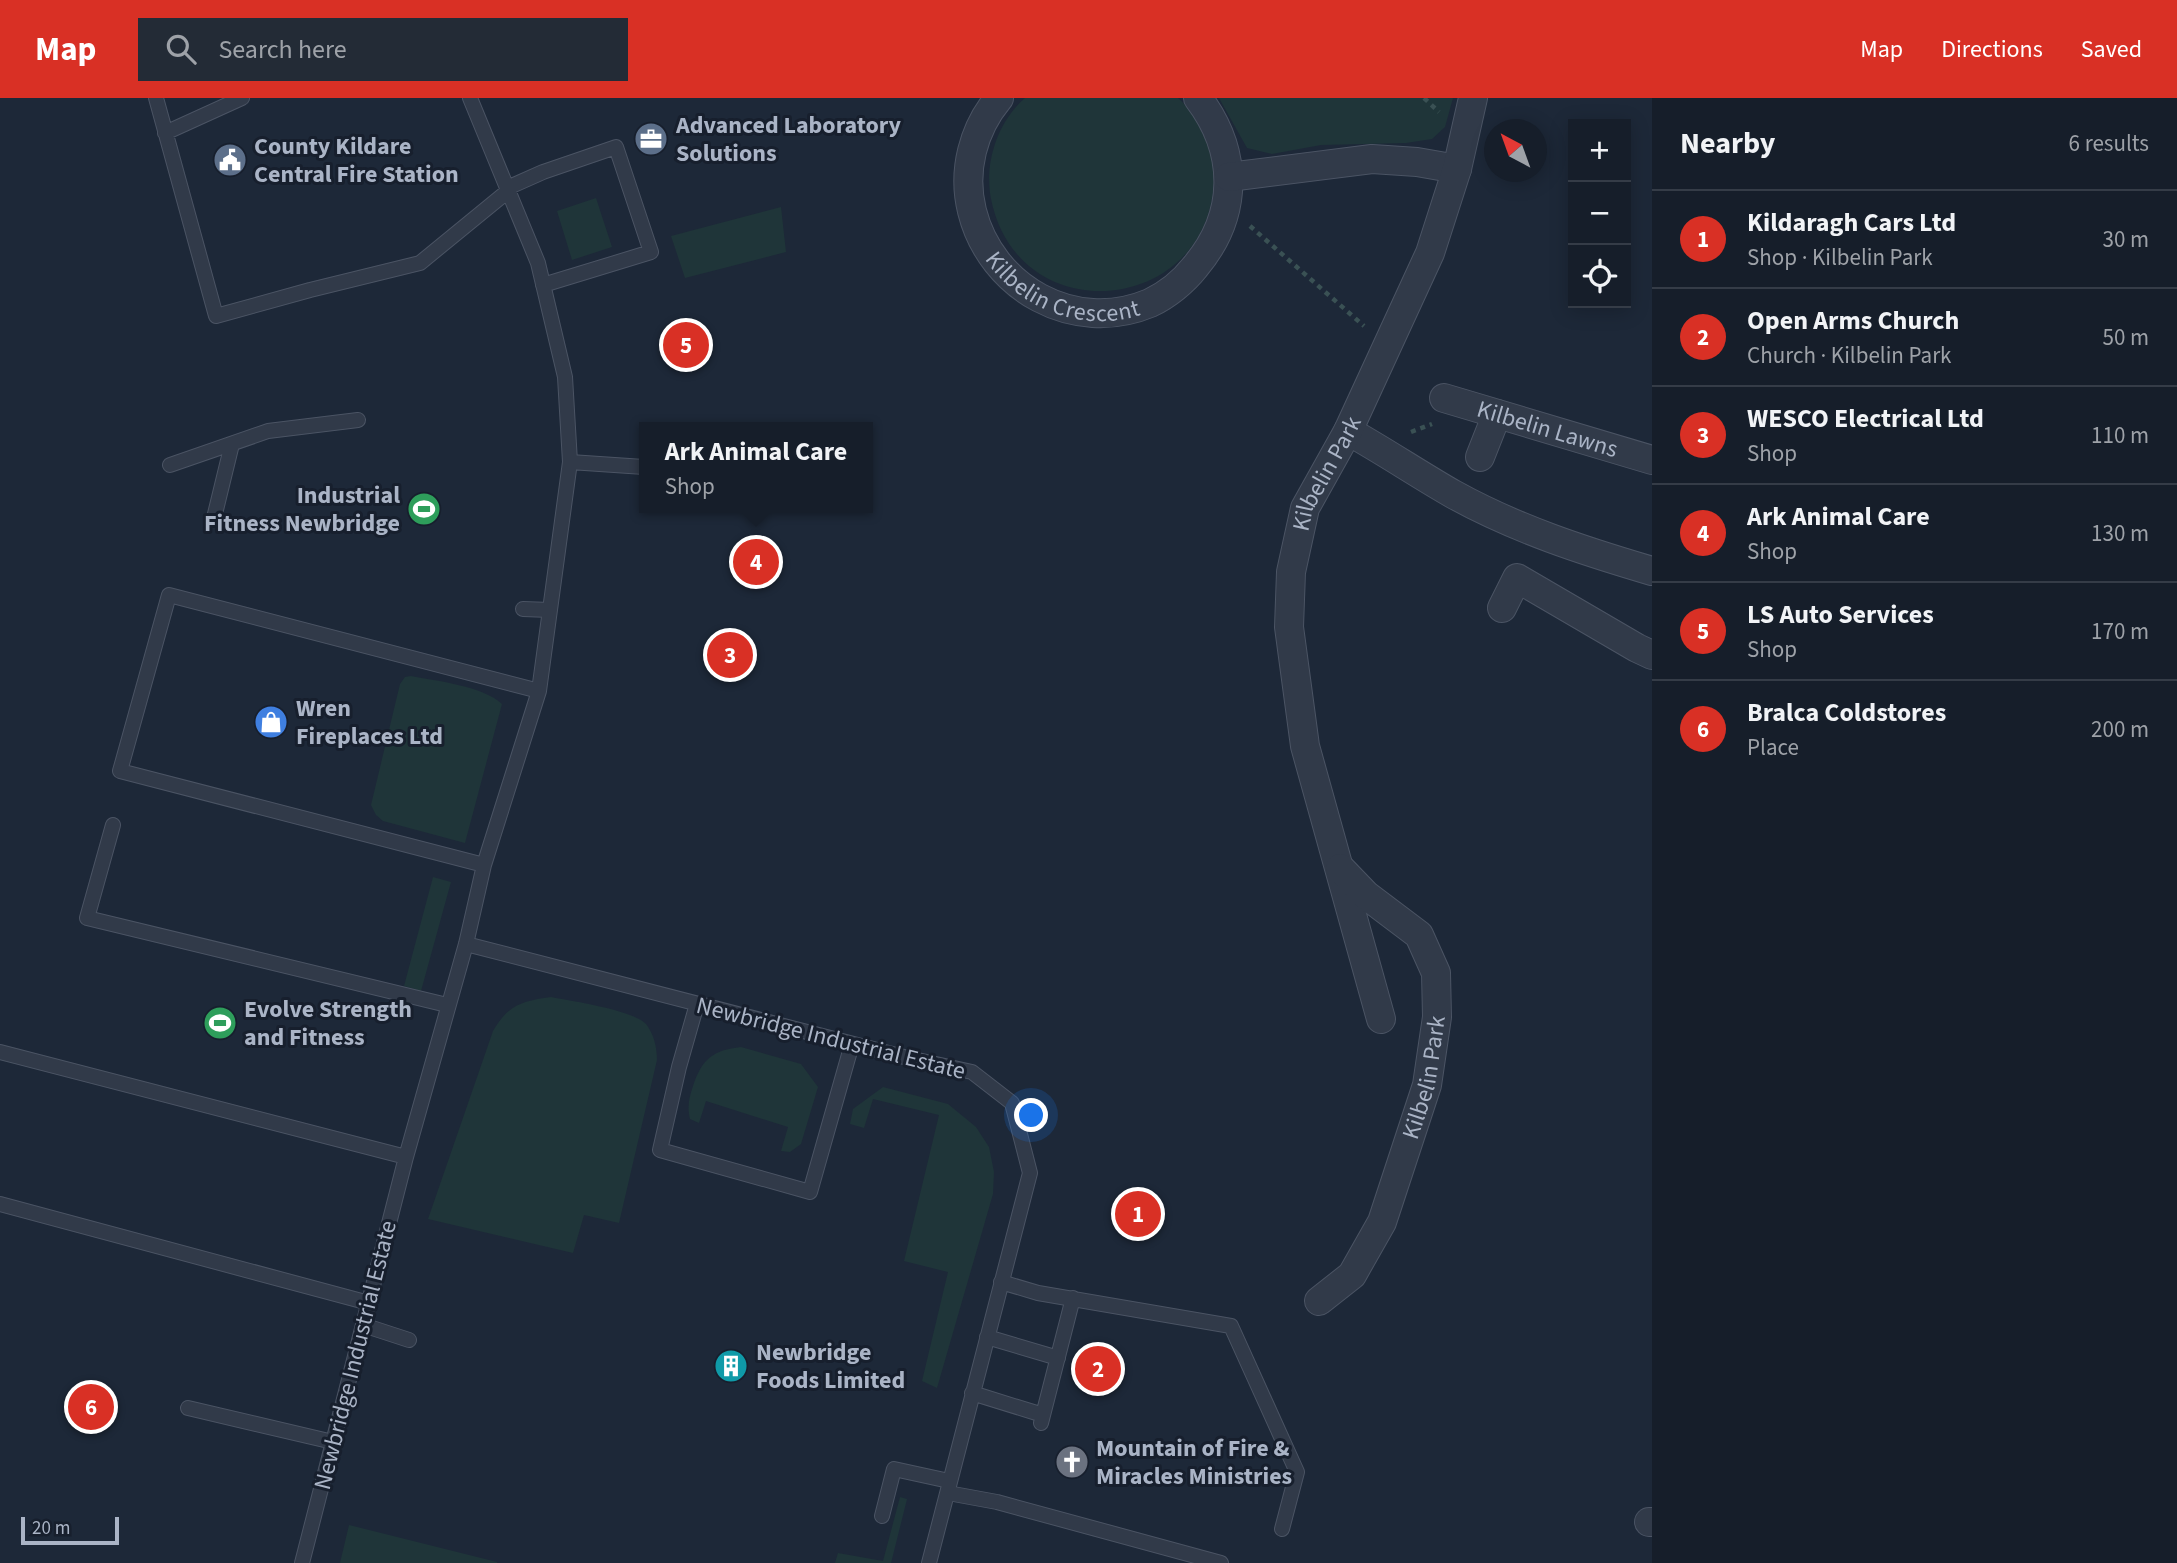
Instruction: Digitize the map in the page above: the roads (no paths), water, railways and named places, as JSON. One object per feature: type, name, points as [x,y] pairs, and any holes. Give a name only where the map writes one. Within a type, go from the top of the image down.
[{"type":"street","name":"Kilbelin Crescent","points":[[999,98],[986,113],[971,152],[967,192],[977,232],[999,267],[1030,294],[1068,309],[1110,313],[1150,303],[1184,280],[1211,249],[1226,211],[1229,177],[1224,145],[1212,116],[1198,98]]},
{"type":"street","name":"Kilbelin Park","points":[[1381,1019],[1305,746],[1289,627],[1291,572],[1304,508],[1348,430],[1430,253],[1457,169],[1473,98]]},
{"type":"street","points":[[1229,177],[1372,159],[1417,162],[1457,169]]},
{"type":"street","name":"Kilbelin Lawns","points":[[1444,398],[1652,460]]},
{"type":"street","points":[[1480,457],[1497,414]]},
{"type":"street","points":[[1348,430],[1454,494],[1530,531],[1588,552],[1652,570]]},
{"type":"street","points":[[1502,608],[1517,578],[1652,655]]},
{"type":"street","name":"Kilbelin Park","points":[[1319,1301],[1352,1275],[1382,1222],[1427,1085],[1437,1017],[1436,973],[1419,935],[1366,895],[1338,866]]},
{"type":"lane","points":[[156,98],[216,316],[420,263],[507,189],[543,172],[616,147],[650,252],[542,285]]},
{"type":"lane","points":[[165,133],[242,98]]},
{"type":"lane","name":"Newbridge Industrial Estate","points":[[302,1563],[406,1157],[447,1005],[467,944],[484,865],[539,691],[570,463],[565,377],[538,263],[470,98]]},
{"type":"lane","points":[[170,465],[268,432],[358,420]]},
{"type":"lane","points":[[214,518],[232,444]]},
{"type":"lane","points":[[570,463],[639,467]]},
{"type":"lane","points":[[484,865],[120,771],[169,595],[539,691]]},
{"type":"lane","points":[[523,609],[550,610]]},
{"type":"lane","points":[[113,825],[87,918],[447,1005]]},
{"type":"lane","name":"Newbridge Industrial Estate","points":[[467,944],[852,1044],[972,1072],[1012,1103],[1030,1173],[929,1563]]},
{"type":"lane","points":[[698,1004],[679,1067],[660,1150],[810,1192],[852,1044]]},
{"type":"lane","points":[[0,1052],[406,1157]]},
{"type":"lane","points":[[0,1204],[369,1303]]},
{"type":"lane","points":[[1001,1282],[1038,1293],[1231,1326],[1297,1472],[1282,1528]]},
{"type":"lane","points":[[972,1393],[1042,1419],[1073,1298]]},
{"type":"lane","points":[[363,1325],[409,1340]]},
{"type":"lane","points":[[987,1337],[1058,1358]]},
{"type":"lane","points":[[188,1408],[333,1442]]},
{"type":"lane","points":[[882,1517],[894,1469],[998,1502],[1221,1563]]},
{"type":"place","name":"Advanced Laboratory Solutions","points":[[651,139]]},
{"type":"place","name":"County Kildare Central Fire Station","points":[[230,160]]},
{"type":"place","name":"LS Auto Services","points":[[686,345]]},
{"type":"place","name":"Industrial Fitness Newbridge","points":[[424,509]]},
{"type":"place","name":"Ark Animal Care","points":[[756,562]]},
{"type":"place","name":"WESCO Electrical Ltd","points":[[730,655]]},
{"type":"place","name":"Wren Fireplaces Ltd","points":[[271,722]]},
{"type":"place","name":"Evolve Strength and Fitness","points":[[220,1023]]},
{"type":"place","name":"Kildaragh Cars Ltd","points":[[1138,1214]]},
{"type":"place","name":"Newbridge Foods Limited","points":[[731,1366]]},
{"type":"place","name":"Open Arms Church","points":[[1098,1369]]},
{"type":"place","name":"Bralca Coldstores","points":[[91,1407]]},
{"type":"place","name":"Mountain of Fire & Miracles Ministries","points":[[1072,1462]]}]
